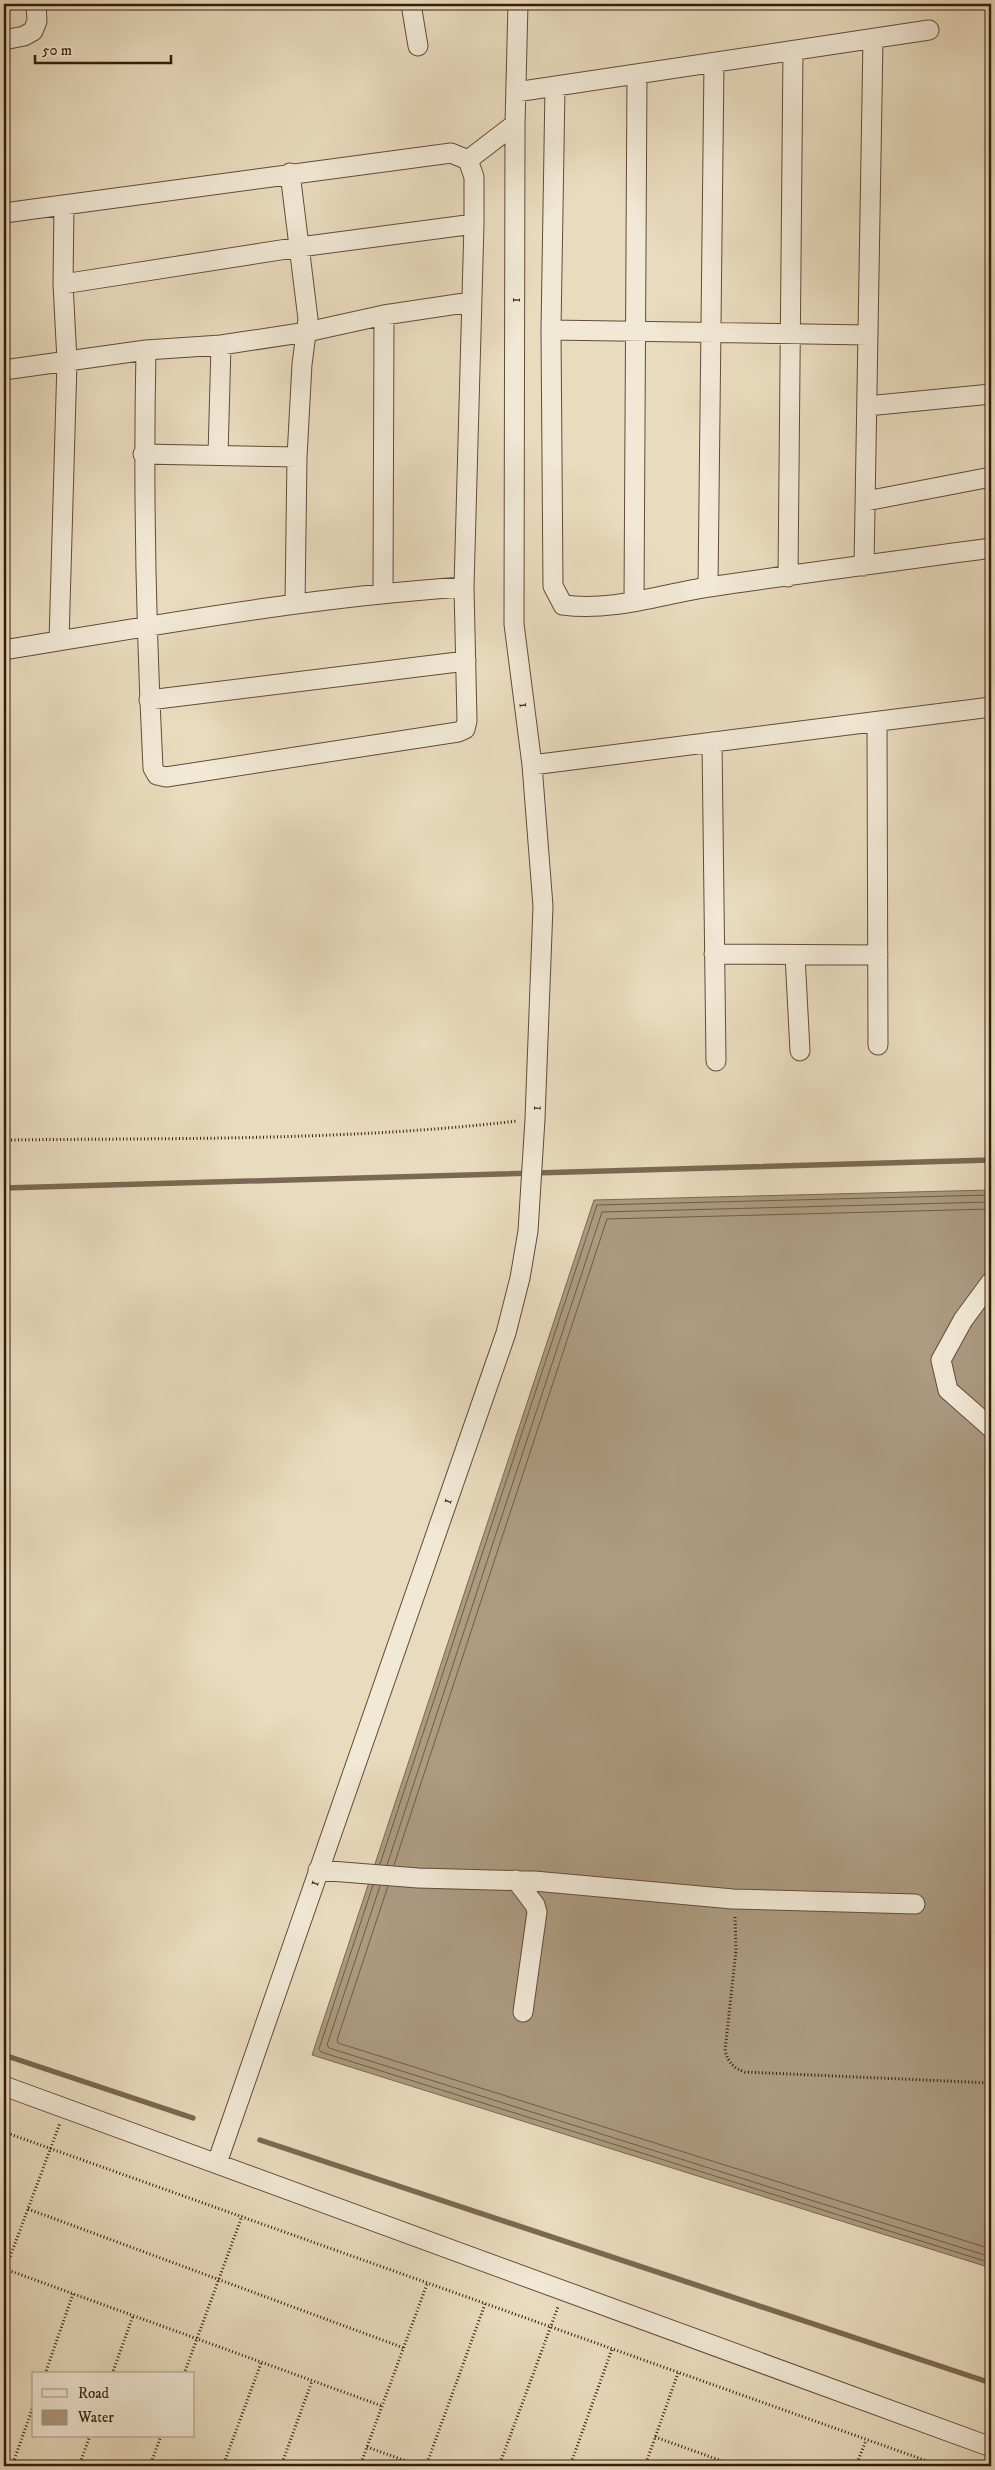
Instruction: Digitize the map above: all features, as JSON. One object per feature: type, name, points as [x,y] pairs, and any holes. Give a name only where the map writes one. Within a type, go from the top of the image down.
[{"type":"street","points":[[4,40],[24,36],[33,31],[36,21],[36,4]]},
{"type":"street","points":[[411,4],[418,46]]},
{"type":"street","name":"1","points":[[217,2163],[506,1333],[520,1278],[528,1231],[544,906],[532,765],[514,624],[515,124],[518,4]]},
{"type":"street","points":[[516,92],[929,30]]},
{"type":"street","points":[[864,566],[873,39]]},
{"type":"street","points":[[788,577],[793,51]]},
{"type":"street","points":[[708,587],[714,63]]},
{"type":"street","points":[[634,601],[634,332],[637,75]]},
{"type":"street","points":[[555,87],[551,330],[553,586],[563,605],[581,607],[634,601],[708,587],[991,548]]},
{"type":"street","points":[[468,160],[515,124]]},
{"type":"street","points":[[4,214],[290,173],[451,153],[468,160],[474,177],[474,224],[464,588],[467,721],[465,729],[458,732],[166,778],[157,774],[152,768],[146,625],[143,454],[146,350]]},
{"type":"street","points":[[290,173],[308,319],[302,364],[297,457],[295,604]]},
{"type":"street","points":[[59,641],[67,361],[63,284],[64,206]]},
{"type":"street","points":[[63,284],[300,247],[474,224]]},
{"type":"street","points":[[4,370],[146,350],[222,345],[307,332],[384,315],[472,302]]},
{"type":"street","points":[[383,592],[384,315]]},
{"type":"street","points":[[551,330],[868,335]]},
{"type":"street","points":[[218,455],[222,345]]},
{"type":"street","points":[[867,406],[991,394]]},
{"type":"street","points":[[143,454],[297,457]]},
{"type":"street","points":[[866,501],[991,478]]},
{"type":"street","points":[[4,650],[146,625],[383,592],[464,588]]},
{"type":"street","points":[[149,700],[466,661]]},
{"type":"street","points":[[532,765],[991,708]]},
{"type":"street","points":[[877,722],[878,1045]]},
{"type":"street","points":[[712,742],[716,1061]]},
{"type":"street","points":[[714,954],[878,955]]},
{"type":"street","points":[[795,955],[800,1051]]},
{"type":"street","points":[[991,1282],[963,1320],[941,1360],[948,1390],[991,1428]]},
{"type":"street","points":[[318,1870],[418,1878],[516,1880],[733,1899],[915,1904]]},
{"type":"street","points":[[516,1880],[535,1904],[537,1912],[524,2012]]},
{"type":"street","points":[[4,2086],[991,2447]]},
{"type":"path","points":[[4,1140],[369,1134],[452,1129],[535,1119]]},
{"type":"path","points":[[733,1899],[736,1950],[725,2051],[728,2061],[735,2068],[745,2072],[991,2083]]},
{"type":"path","points":[[65,2109],[4,2271],[73,2294],[382,2406]]},
{"type":"path","points":[[4,2132],[941,2466]]},
{"type":"path","points":[[28,2209],[404,2348]]},
{"type":"path","points":[[185,2372],[242,2216]]},
{"type":"path","points":[[360,2466],[427,2284]]},
{"type":"path","points":[[499,2466],[563,2292]]},
{"type":"path","points":[[46,2372],[73,2294]]},
{"type":"path","points":[[426,2466],[485,2304]]},
{"type":"path","points":[[113,2372],[133,2316]]},
{"type":"path","points":[[570,2466],[612,2349]]},
{"type":"path","points":[[223,2466],[261,2363]]},
{"type":"path","points":[[645,2466],[678,2373]]},
{"type":"path","points":[[281,2466],[312,2381]]},
{"type":"path","points":[[12,2466],[32,2410]]},
{"type":"path","points":[[655,2437],[736,2466]]},
{"type":"path","points":[[79,2466],[89,2438]]},
{"type":"path","points":[[150,2466],[160,2438]]},
{"type":"path","points":[[856,2466],[866,2440]]},
{"type":"path","points":[[367,2447],[420,2466]]},
{"type":"water","points":[[991,1190],[991,2268],[312,2055],[594,1200]]},
{"type":"waterway","points":[[4,1188],[991,1160]]},
{"type":"waterway","points":[[4,2055],[193,2118]]},
{"type":"waterway","points":[[260,2140],[991,2383]]}]
